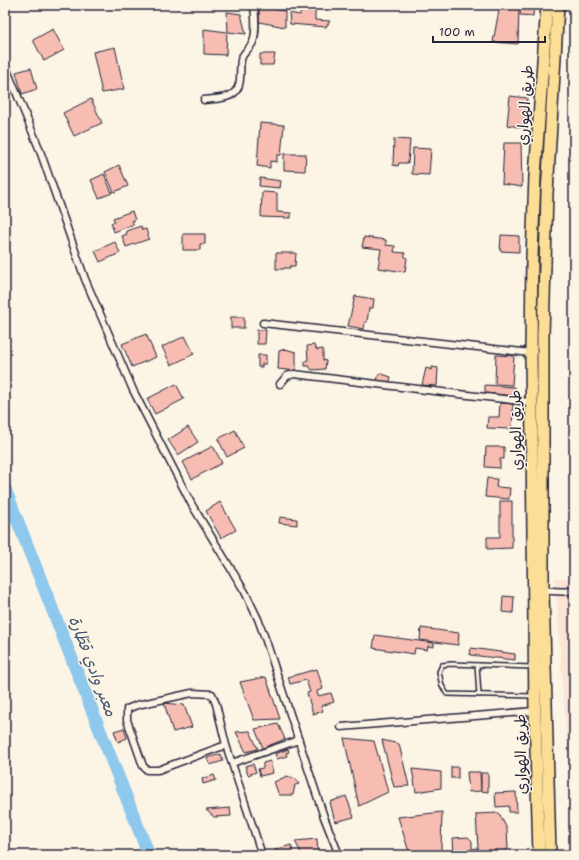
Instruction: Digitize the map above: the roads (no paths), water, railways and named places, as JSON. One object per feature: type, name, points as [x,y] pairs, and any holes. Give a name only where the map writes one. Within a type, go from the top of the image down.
[{"type":"highway","name":"طريق الهواري","points":[[538,855],[530,353],[535,183],[547,5]]},
{"type":"highway","name":"طريق الهواري","points":[[550,855],[543,590],[543,335],[547,193],[558,5]]},
{"type":"street","points":[[204,100],[227,97],[236,92],[240,83],[241,60],[252,44],[254,37],[254,5]]},
{"type":"street","points":[[5,66],[39,148],[85,279],[133,390],[192,506],[245,592],[258,619],[324,817],[339,855]]},
{"type":"street","points":[[263,323],[530,353]]},
{"type":"street","points":[[280,384],[287,376],[294,374],[530,402]]},
{"type":"street","points":[[543,590],[563,592],[574,590]]},
{"type":"street","points":[[226,745],[158,770],[147,770],[143,766],[127,720],[127,710],[136,705],[192,693],[212,694],[216,704],[226,745],[262,855]]},
{"type":"street","points":[[341,727],[535,711]]},
{"type":"street","points":[[232,763],[299,740]]},
{"type":"lane","points":[[534,667],[451,664],[442,665],[438,672],[442,686],[447,694],[535,696]]},
{"type":"lane","points":[[477,665],[479,695]]},
{"type":"waterway","name":"معبر وادي قطّارة","points":[[5,489],[149,855]]}]
